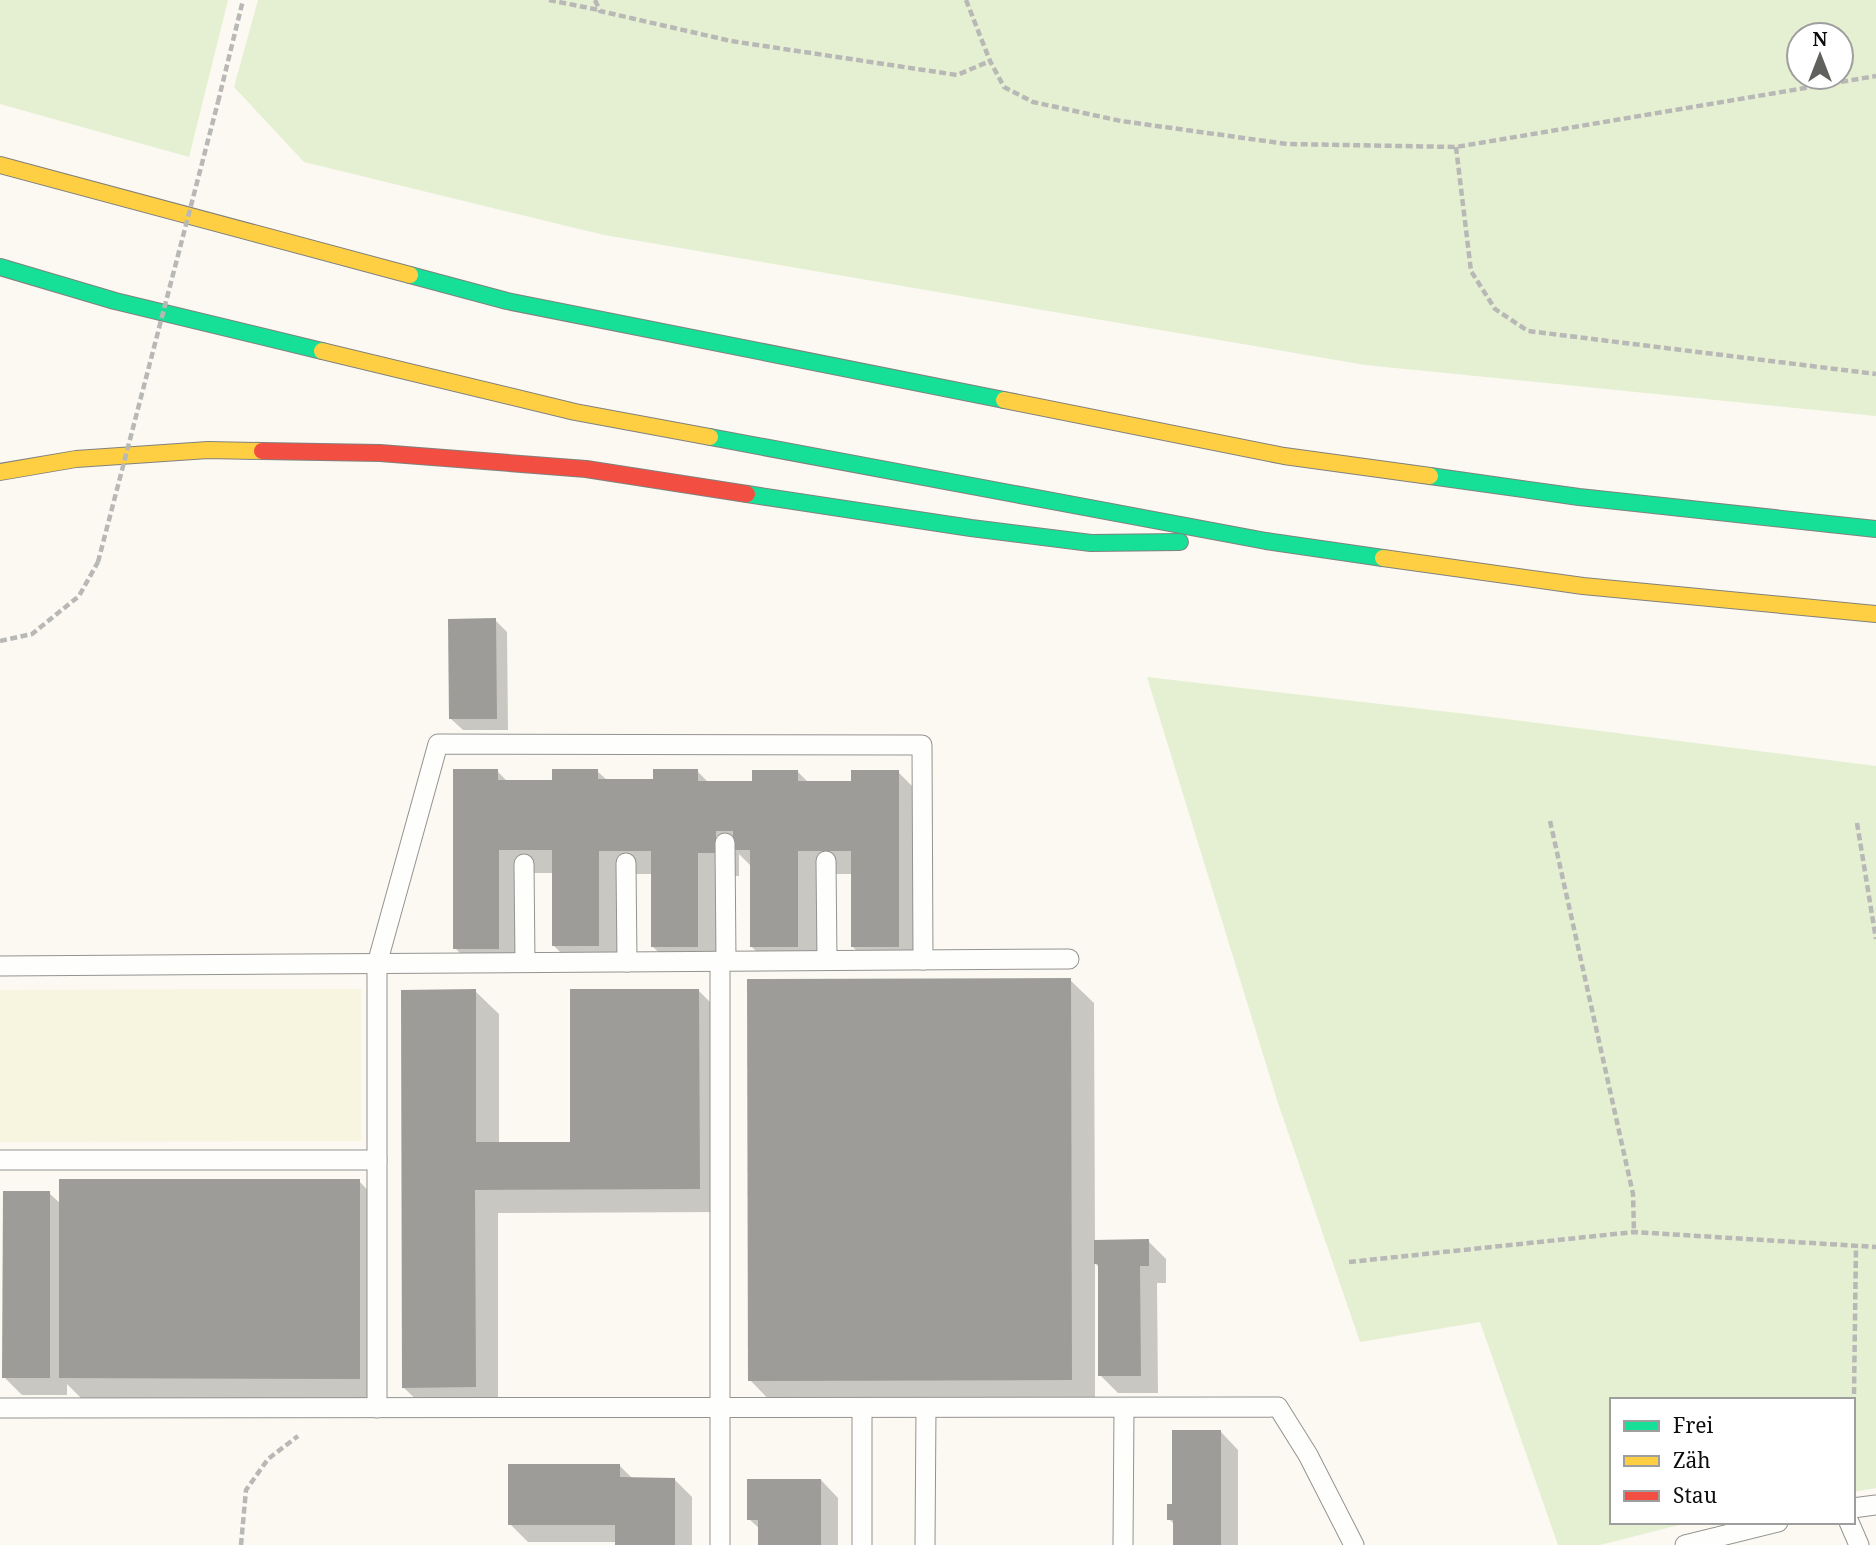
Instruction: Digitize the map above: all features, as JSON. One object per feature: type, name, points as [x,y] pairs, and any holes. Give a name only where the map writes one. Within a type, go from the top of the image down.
[{"type":"highway","points":[[0,165],[507,302],[1271,453],[1579,497],[1876,529]]},
{"type":"highway","points":[[0,267],[115,302],[575,412],[1266,541],[1583,586],[1876,614]]},
{"type":"highway","points":[[0,472],[76,459],[208,450],[380,453],[586,469],[971,528],[1091,543],[1266,541]]},
{"type":"lane","points":[[377,1408],[377,964],[438,744],[922,746],[923,960]]},
{"type":"lane","points":[[720,1545],[725,843]]},
{"type":"lane","points":[[826,861],[827,960]]},
{"type":"lane","points":[[626,863],[627,962]]},
{"type":"lane","points":[[524,864],[525,962]]},
{"type":"lane","points":[[0,967],[1069,959]]},
{"type":"lane","points":[[0,1160],[377,1160]]},
{"type":"lane","points":[[0,1408],[1278,1407],[1308,1455],[1354,1545]]},
{"type":"lane","points":[[862,1408],[862,1545]]},
{"type":"lane","points":[[925,1545],[926,1408]]},
{"type":"lane","points":[[1123,1545],[1124,1408]]},
{"type":"lane","points":[[1855,1508],[1876,1505]]},
{"type":"lane","points":[[1685,1545],[1770,1524]]},
{"type":"lane","points":[[1850,1524],[1859,1545]]},
{"type":"path","points":[[0,641],[32,634],[79,596],[98,562],[243,0]]},
{"type":"path","points":[[549,0],[731,41],[957,75],[990,61]]},
{"type":"path","points":[[595,0],[600,11]]},
{"type":"path","points":[[967,0],[990,61],[1004,87],[1033,102],[1121,121],[1287,144],[1456,147],[1876,76]]},
{"type":"path","points":[[1456,147],[1471,271],[1495,309],[1528,331],[1876,374]]},
{"type":"path","points":[[1550,821],[1633,1194],[1634,1232]]},
{"type":"path","points":[[1857,823],[1876,939]]},
{"type":"path","points":[[1349,1262],[1634,1232],[1876,1247]]},
{"type":"path","points":[[1854,1394],[1856,1246]]},
{"type":"path","points":[[241,1545],[246,1490],[268,1459],[299,1435]]},
{"type":"shaded area","points":[[361,989],[361,1141],[0,1142],[0,990]]},
{"type":"green space","points":[[0,0],[228,0],[189,157],[0,104]]},
{"type":"green space","points":[[258,0],[1876,0],[1876,416],[1365,365],[604,235],[304,162],[234,87]]},
{"type":"green space","points":[[1147,677],[1876,766],[1876,1488],[1855,1492],[1855,1398],[1610,1398],[1610,1524],[1683,1524],[1600,1545],[1558,1545],[1480,1322],[1360,1342],[1278,1103]]},
{"type":"building","points":[[496,618],[497,719],[449,719],[448,619]]},
{"type":"building","points":[[453,769],[498,769],[498,780],[552,780],[552,769],[598,769],[598,779],[653,779],[653,769],[698,769],[698,781],[752,781],[752,770],[798,770],[798,781],[851,781],[851,770],[899,770],[899,947],[851,947],[851,851],[798,851],[798,947],[750,947],[750,850],[733,850],[733,831],[716,831],[716,853],[698,853],[698,947],[651,947],[651,851],[599,851],[599,946],[552,946],[552,850],[499,850],[499,949],[453,949]]},
{"type":"building","points":[[1071,978],[1072,1380],[748,1381],[747,979]]},
{"type":"building","points":[[476,989],[476,1142],[570,1142],[570,989],[699,989],[700,1189],[475,1190],[476,1387],[402,1388],[401,990]]},
{"type":"building","points":[[59,1179],[360,1179],[360,1379],[59,1378]]},
{"type":"building","points":[[3,1191],[50,1191],[50,1378],[2,1378]]},
{"type":"building","points":[[1149,1239],[1149,1266],[1140,1266],[1141,1376],[1098,1376],[1098,1264],[1094,1264],[1094,1240]]},
{"type":"building","points":[[1172,1430],[1221,1430],[1221,1545],[1173,1545],[1173,1520],[1167,1520],[1167,1504],[1172,1504]]},
{"type":"building","points":[[508,1464],[620,1464],[620,1477],[675,1478],[675,1545],[615,1545],[615,1525],[508,1525]]},
{"type":"building","points":[[747,1479],[821,1479],[821,1545],[758,1545],[758,1520],[747,1520]]},
{"type":"traffic: fast","points":[[0,267],[115,301],[322,351]]},
{"type":"traffic: fast","points":[[410,275],[507,301],[1004,400]]},
{"type":"traffic: fast","points":[[710,437],[1266,541],[1383,558]]},
{"type":"traffic: fast","points":[[1430,476],[1579,497],[1876,529]]},
{"type":"traffic: fast","points":[[747,494],[1091,543],[1180,542]]},
{"type":"traffic: slow","points":[[0,165],[410,275]]},
{"type":"traffic: slow","points":[[322,351],[575,412],[710,437]]},
{"type":"traffic: slow","points":[[1004,400],[1284,456],[1430,476]]},
{"type":"traffic: slow","points":[[0,472],[76,459],[208,450],[262,451]]},
{"type":"traffic: slow","points":[[1383,558],[1583,586],[1876,614]]},
{"type":"traffic: jam","points":[[262,451],[380,453],[586,469],[747,494]]}]
